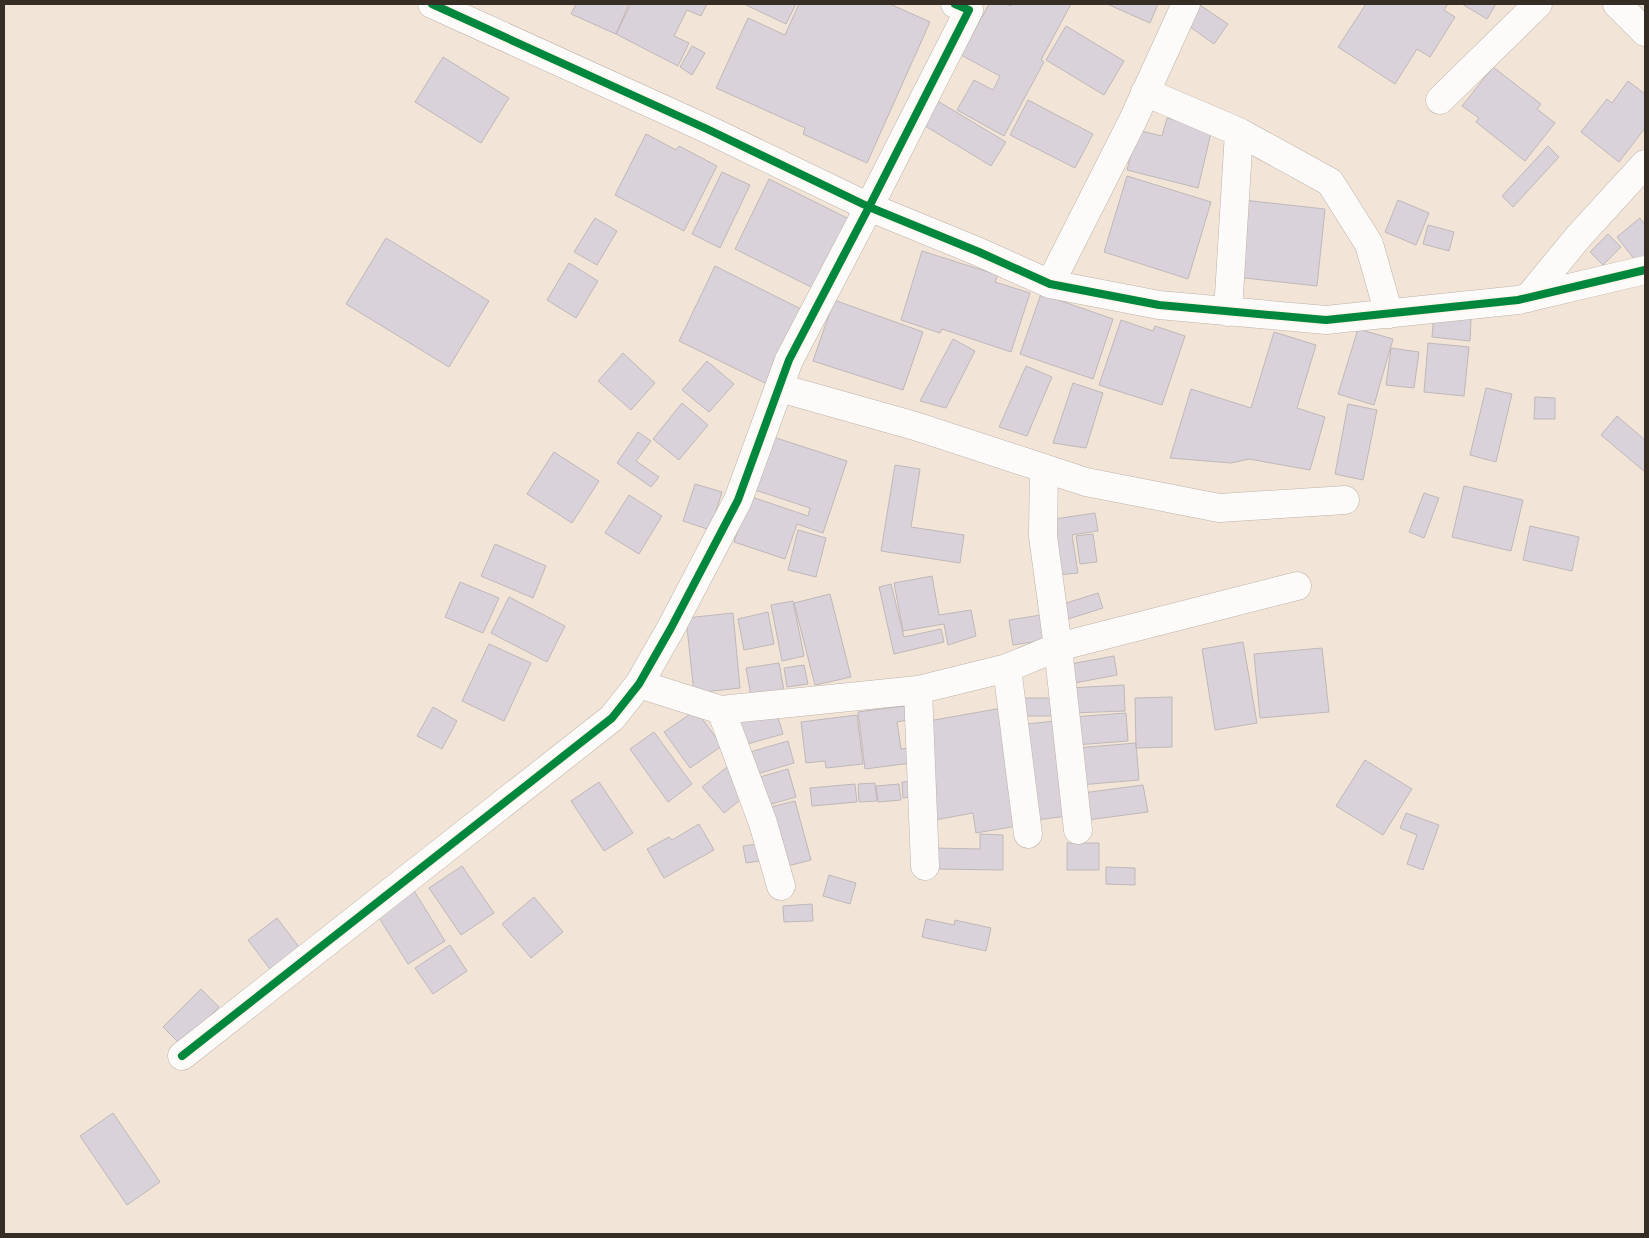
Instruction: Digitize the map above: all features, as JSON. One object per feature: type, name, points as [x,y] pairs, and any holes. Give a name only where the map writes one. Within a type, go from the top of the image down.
[{"type":"street","points":[[432,4],[706,129],[869,208],[979,252],[1050,284],[1159,306],[1326,320],[1528,298],[1645,270]]},
{"type":"street","points":[[1050,284],[1133,120],[1186,4]]},
{"type":"street","points":[[1440,100],[1538,4]]},
{"type":"street","points":[[1617,4],[1645,32]]},
{"type":"street","points":[[182,1056],[601,729],[639,684],[672,628],[738,500],[789,360],[869,208],[965,6]]},
{"type":"street","points":[[1145,92],[1239,132],[1330,182],[1369,244],[1388,314]]},
{"type":"street","points":[[1228,312],[1239,132]]},
{"type":"street","points":[[1528,298],[1579,236],[1645,164]]},
{"type":"street","points":[[780,388],[915,426],[1086,482],[1218,508],[1344,500]]},
{"type":"street","points":[[1044,468],[1043,536],[1058,647],[1078,830]]},
{"type":"street","points":[[639,684],[721,710],[918,690],[1007,668],[1058,647],[1297,586]]},
{"type":"street","points":[[1007,668],[1028,834]]},
{"type":"street","points":[[918,690],[924,866]]},
{"type":"street","points":[[721,710],[763,823],[781,886]]},
{"type":"building","points":[[576,4],[629,4],[616,34],[571,14]]},
{"type":"building","points":[[631,4],[707,4],[701,16],[687,10],[674,36],[689,43],[678,66],[616,34]]},
{"type":"building","points":[[744,4],[796,4],[786,24]]},
{"type":"building","points":[[799,4],[890,4],[930,22],[867,163],[803,134],[805,128],[716,88],[748,18],[785,35]]},
{"type":"building","points":[[989,4],[1006,4],[1011,6],[1012,4],[1071,4],[1041,60],[1044,62],[1004,136],[957,110],[974,80],[993,90],[1000,76],[961,55]]},
{"type":"building","points":[[1107,4],[1158,4],[1150,23]]},
{"type":"building","points":[[1366,4],[1448,4],[1444,10],[1455,17],[1430,57],[1417,49],[1395,84],[1338,47]]},
{"type":"building","points":[[1462,4],[1496,4],[1487,19]]},
{"type":"building","points":[[1200,5],[1228,24],[1214,44],[1186,24]]},
{"type":"building","points":[[1066,26],[1124,61],[1104,95],[1046,60]]},
{"type":"building","points":[[692,46],[705,53],[692,75],[680,67]]},
{"type":"building","points":[[443,57],[509,98],[481,143],[415,102]]},
{"type":"building","points":[[1493,67],[1541,104],[1537,109],[1555,123],[1525,161],[1476,122],[1479,118],[1462,106]]},
{"type":"building","points":[[1628,81],[1645,94],[1645,128],[1619,162],[1581,132],[1607,99],[1612,103]]},
{"type":"building","points":[[936,100],[1006,142],[991,166],[922,124]]},
{"type":"building","points":[[1028,100],[1093,134],[1075,168],[1010,135]]},
{"type":"building","points":[[1167,118],[1212,129],[1198,188],[1127,170],[1137,130],[1162,136]]},
{"type":"building","points":[[646,134],[676,150],[679,146],[717,166],[684,231],[615,195]]},
{"type":"building","points":[[1548,146],[1559,157],[1513,207],[1502,196]]},
{"type":"building","points":[[722,172],[750,185],[720,248],[692,234]]},
{"type":"building","points":[[1127,176],[1211,202],[1188,279],[1104,252]]},
{"type":"building","points":[[769,179],[849,219],[815,289],[735,249]]},
{"type":"building","points":[[1243,200],[1325,209],[1317,286],[1236,277]]},
{"type":"building","points":[[1398,200],[1429,213],[1416,245],[1385,232]]},
{"type":"building","points":[[595,218],[617,231],[597,265],[574,252]]},
{"type":"building","points":[[1640,218],[1645,225],[1645,258],[1638,264],[1617,237]]},
{"type":"building","points":[[1428,225],[1454,232],[1449,251],[1423,244]]},
{"type":"building","points":[[1608,234],[1621,247],[1603,265],[1590,252]]},
{"type":"building","points":[[386,238],[489,301],[449,367],[346,304]]},
{"type":"building","points":[[922,251],[998,275],[995,282],[1030,293],[1011,352],[942,329],[940,333],[901,320]]},
{"type":"building","points":[[569,263],[598,281],[576,318],[547,300]]},
{"type":"building","points":[[715,266],[803,310],[767,384],[679,341]]},
{"type":"building","points":[[1041,294],[1113,319],[1093,379],[1020,354]]},
{"type":"building","points":[[834,300],[923,332],[903,390],[813,361]]},
{"type":"building","points":[[1434,314],[1471,318],[1470,341],[1432,337]]},
{"type":"building","points":[[1121,320],[1153,331],[1155,326],[1185,336],[1162,405],[1099,385]]},
{"type":"building","points":[[1358,329],[1393,339],[1374,405],[1338,394]]},
{"type":"building","points":[[1274,332],[1316,345],[1297,408],[1325,417],[1310,470],[1249,459],[1231,463],[1170,458],[1191,389],[1251,408]]},
{"type":"building","points":[[953,339],[975,351],[946,408],[920,401]]},
{"type":"building","points":[[1428,343],[1469,347],[1464,396],[1424,392]]},
{"type":"building","points":[[1391,348],[1419,352],[1414,388],[1386,385]]},
{"type":"building","points":[[623,353],[655,383],[631,410],[598,381]]},
{"type":"building","points":[[707,361],[734,384],[709,412],[682,390]]},
{"type":"building","points":[[1026,366],[1052,377],[1027,436],[999,427]]},
{"type":"building","points":[[1073,383],[1103,393],[1086,448],[1053,443]]},
{"type":"building","points":[[1486,388],[1512,394],[1496,462],[1470,455]]},
{"type":"building","points":[[1535,397],[1555,398],[1555,419],[1534,419]]},
{"type":"building","points":[[682,403],[708,425],[679,460],[653,439]]},
{"type":"building","points":[[1348,404],[1377,410],[1363,480],[1335,474]]},
{"type":"building","points":[[1617,416],[1645,440],[1645,472],[1601,435]]},
{"type":"building","points":[[638,432],[651,441],[636,461],[659,477],[651,487],[617,463]]},
{"type":"building","points":[[770,436],[847,461],[823,533],[797,524],[785,559],[734,542],[749,496],[808,516],[810,508],[752,489]]},
{"type":"building","points":[[554,452],[599,481],[572,523],[527,494]]},
{"type":"building","points":[[895,465],[920,469],[911,527],[964,535],[960,563],[881,551]]},
{"type":"building","points":[[695,484],[722,492],[710,530],[683,521]]},
{"type":"building","points":[[1464,486],[1523,500],[1511,551],[1452,537]]},
{"type":"building","points":[[1424,493],[1439,498],[1424,538],[1409,532]]},
{"type":"building","points":[[629,495],[662,516],[639,554],[605,533]]},
{"type":"building","points":[[1095,513],[1098,531],[1072,535],[1078,573],[1057,575],[1048,520]]},
{"type":"building","points":[[1530,526],[1579,537],[1572,571],[1523,560]]},
{"type":"building","points":[[798,530],[826,538],[816,577],[788,570]]},
{"type":"building","points":[[1093,534],[1097,562],[1080,564],[1076,536]]},
{"type":"building","points":[[495,544],[546,566],[533,598],[481,576]]},
{"type":"building","points":[[932,576],[939,615],[971,610],[976,636],[948,645],[944,624],[903,631],[894,583]]},
{"type":"building","points":[[460,582],[499,598],[483,633],[445,617]]},
{"type":"building","points":[[891,584],[904,637],[941,629],[944,642],[894,654],[879,587]]},
{"type":"building","points":[[1098,593],[1103,608],[1062,621],[1057,606]]},
{"type":"building","points":[[830,594],[851,677],[815,685],[794,603]]},
{"type":"building","points":[[509,597],[565,626],[547,662],[491,633]]},
{"type":"building","points":[[793,601],[804,656],[782,661],[771,605]]},
{"type":"building","points":[[768,612],[774,644],[744,650],[738,619]]},
{"type":"building","points":[[733,613],[740,688],[694,693],[686,618]]},
{"type":"building","points":[[1041,615],[1045,640],[1013,645],[1009,620]]},
{"type":"building","points":[[1243,642],[1257,723],[1215,730],[1202,649]]},
{"type":"building","points":[[489,644],[531,663],[504,721],[462,701]]},
{"type":"building","points":[[1322,648],[1329,712],[1260,718],[1254,654]]},
{"type":"building","points":[[1114,656],[1117,675],[1069,684],[1065,665]]},
{"type":"building","points":[[779,663],[785,696],[752,702],[746,668]]},
{"type":"building","points":[[804,665],[808,684],[787,687],[784,668]]},
{"type":"building","points":[[1124,685],[1125,711],[1071,713],[1069,688]]},
{"type":"building","points":[[1172,697],[1172,747],[1136,748],[1135,698]]},
{"type":"building","points":[[1020,698],[1052,698],[1052,716],[1020,716]]},
{"type":"building","points":[[904,706],[907,720],[897,722],[901,749],[917,747],[919,762],[865,769],[858,712]]},
{"type":"building","points":[[433,707],[457,721],[442,749],[417,736]]},
{"type":"building","points":[[775,708],[783,734],[740,746],[733,720]]},
{"type":"building","points":[[1002,708],[1023,825],[976,833],[973,813],[935,820],[923,722]]},
{"type":"building","points":[[696,710],[722,746],[690,768],[664,732]]},
{"type":"building","points":[[1126,713],[1128,741],[1075,745],[1073,717]]},
{"type":"building","points":[[857,715],[863,764],[826,768],[825,761],[806,763],[801,722]]},
{"type":"building","points":[[1055,721],[1067,816],[1029,821],[1017,725]]},
{"type":"building","points":[[654,732],[692,784],[668,802],[630,749]]},
{"type":"building","points":[[788,741],[794,763],[757,774],[750,752]]},
{"type":"building","points":[[1136,743],[1139,780],[1079,785],[1076,748]]},
{"type":"building","points":[[1365,760],[1412,789],[1383,835],[1336,806]]},
{"type":"building","points":[[727,767],[749,793],[724,813],[702,787]]},
{"type":"building","points":[[788,769],[796,797],[761,807],[753,779]]},
{"type":"building","points":[[914,781],[916,796],[903,798],[902,782]]},
{"type":"building","points":[[599,782],[633,833],[604,851],[571,801]]},
{"type":"building","points":[[875,783],[877,801],[859,802],[858,784]]},
{"type":"building","points":[[855,784],[857,802],[812,806],[810,788]]},
{"type":"building","points":[[899,784],[901,800],[878,802],[876,786]]},
{"type":"building","points":[[1143,785],[1148,812],[1087,820],[1083,793]]},
{"type":"building","points":[[795,801],[811,860],[780,868],[763,809]]},
{"type":"building","points":[[1406,813],[1439,825],[1423,870],[1407,864],[1417,835],[1400,828]]},
{"type":"building","points":[[699,824],[714,850],[664,878],[647,849],[669,837],[672,840]]},
{"type":"building","points":[[980,834],[1003,835],[1003,870],[934,869],[934,848],[980,849]]},
{"type":"building","points":[[764,843],[767,860],[746,863],[743,846]]},
{"type":"building","points":[[1067,843],[1099,843],[1099,870],[1067,870]]},
{"type":"building","points":[[462,866],[494,913],[461,935],[429,888]]},
{"type":"building","points":[[1106,867],[1135,868],[1135,885],[1106,884]]},
{"type":"building","points":[[829,875],[856,883],[850,904],[823,896]]},
{"type":"building","points":[[413,889],[445,941],[408,964],[376,913]]},
{"type":"building","points":[[534,897],[563,932],[531,958],[502,924]]},
{"type":"building","points":[[812,904],[813,921],[784,922],[783,906]]},
{"type":"building","points":[[277,918],[299,947],[270,969],[248,940]]},
{"type":"building","points":[[926,919],[954,925],[955,920],[991,928],[986,951],[922,937]]},
{"type":"building","points":[[450,945],[467,971],[433,994],[415,968]]},
{"type":"building","points":[[201,989],[219,1007],[181,1045],[163,1027]]},
{"type":"building","points":[[113,1113],[160,1182],[127,1205],[80,1136]]},
{"type":"cycle path","points":[[182,1056],[612,718],[639,684],[671,628],[738,500],[789,360],[869,207],[707,129],[432,4]]},
{"type":"cycle path","points":[[955,4],[969,10],[869,207],[979,252],[1050,284],[1159,305],[1326,320],[1518,300],[1645,270]]}]
